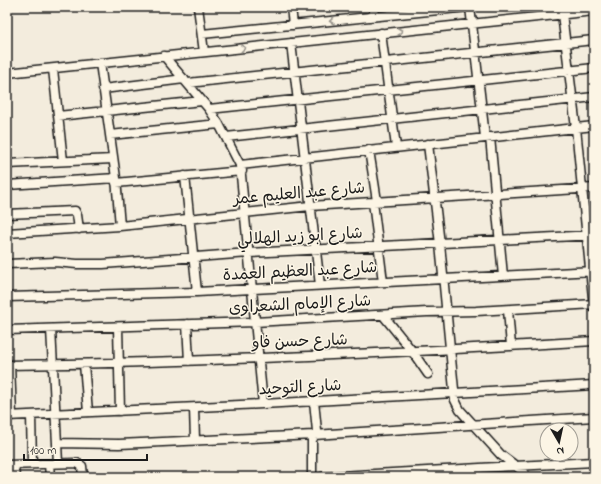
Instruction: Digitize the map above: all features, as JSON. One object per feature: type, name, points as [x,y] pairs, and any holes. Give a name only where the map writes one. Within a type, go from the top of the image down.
[{"type":"street","points":[[198,7],[204,52]]},
{"type":"street","points":[[291,7],[293,24]]},
{"type":"street","points":[[373,7],[374,16]]},
{"type":"street","points":[[202,34],[469,7],[482,110],[495,194],[503,276]]},
{"type":"street","points":[[7,73],[594,11]]},
{"type":"street","points":[[562,14],[582,188],[590,235],[594,308]]},
{"type":"street","points":[[381,33],[396,147]]},
{"type":"street","points":[[103,89],[294,72],[594,40]]},
{"type":"street","points":[[291,43],[320,285]]},
{"type":"street","points":[[164,56],[209,109],[226,136],[241,168],[263,404]]},
{"type":"street","points":[[100,63],[116,181],[120,226]]},
{"type":"street","points":[[209,109],[594,68]]},
{"type":"street","points":[[53,69],[63,161]]},
{"type":"street","points":[[226,136],[594,98]]},
{"type":"street","points":[[58,116],[202,101]]},
{"type":"street","points":[[110,135],[219,124]]},
{"type":"street","points":[[7,185],[116,181],[185,176],[304,157],[594,126]]},
{"type":"street","points":[[428,144],[440,244],[454,393],[458,407],[504,457],[527,477]]},
{"type":"street","points":[[369,150],[383,282]]},
{"type":"street","points":[[7,164],[113,159]]},
{"type":"street","points":[[185,176],[197,292]]},
{"type":"street","name":"شارع عبد العليم عمر","points":[[7,233],[120,226],[246,212],[375,201],[594,188]]},
{"type":"street","points":[[7,214],[75,211],[79,229]]},
{"type":"street","name":"شارع ابو زيد الهلالي","points":[[7,264],[49,262],[103,264],[249,253],[590,235]]},
{"type":"street","name":"شارع عبد العظيم العمدة","points":[[7,296],[197,292],[592,271]]},
{"type":"street","name":"شارع الإمام الشعراوى","points":[[7,330],[256,322],[508,310],[594,304]]},
{"type":"street","points":[[508,310],[510,346]]},
{"type":"street","points":[[383,315],[428,374]]},
{"type":"street","points":[[187,324],[189,360]]},
{"type":"street","points":[[118,327],[120,411]]},
{"type":"street","points":[[51,329],[58,463]]},
{"type":"street","name":"شارع حسن فاو","points":[[8,365],[119,363],[412,352],[594,341]]},
{"type":"street","points":[[84,364],[88,412]]},
{"type":"street","points":[[8,365],[9,416]]},
{"type":"street","name":"شارع التوحيد","points":[[9,416],[194,408],[594,385]]},
{"type":"street","points":[[312,477],[312,441],[317,429],[314,401]]},
{"type":"street","points":[[194,408],[196,440]]},
{"type":"street","points":[[31,415],[32,464]]},
{"type":"street","points":[[57,443],[107,444],[314,436],[594,417]]},
{"type":"street","points":[[322,477],[594,462]]},
{"type":"street","points":[[15,477],[10,465],[79,463],[82,466],[83,477]]},
{"type":"street","points":[[48,464],[50,477]]}]
